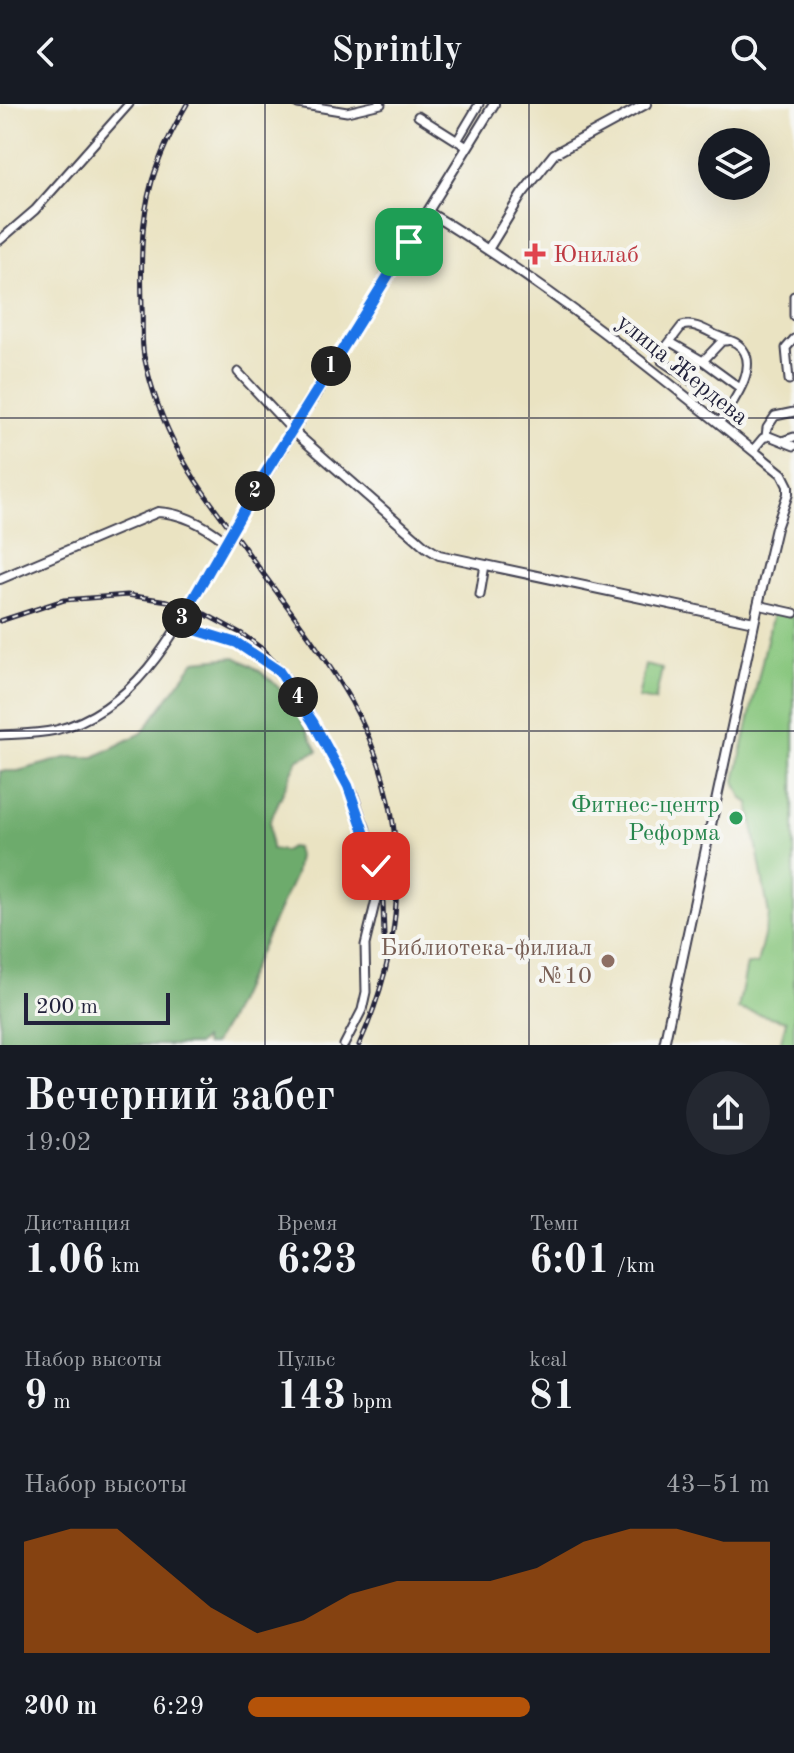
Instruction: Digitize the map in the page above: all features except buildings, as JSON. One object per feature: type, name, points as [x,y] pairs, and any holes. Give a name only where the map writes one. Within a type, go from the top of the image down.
[{"type":"main road","points":[[0,579],[158,512],[206,526],[225,541],[494,104]]},
{"type":"main road","points":[[489,248],[522,194],[554,154],[646,104]]},
{"type":"main road","name":"улица Жердева","points":[[428,212],[489,248],[588,319],[782,474],[791,492],[777,522],[754,622],[664,1045]]},
{"type":"main road","points":[[292,430],[439,555],[754,622]]},
{"type":"street","points":[[0,240],[43,201],[129,104]]},
{"type":"street","points":[[298,104],[347,112],[381,104]]},
{"type":"street","points":[[457,141],[479,104]]},
{"type":"street","points":[[418,116],[467,147]]},
{"type":"street","points":[[794,296],[794,316]]},
{"type":"street","points":[[727,411],[664,363],[662,352],[672,343],[682,326],[688,324],[728,341]]},
{"type":"street","points":[[789,380],[786,348],[794,339]]},
{"type":"street","points":[[703,361],[722,341],[735,342],[745,354],[748,372],[719,423]]},
{"type":"street","points":[[672,343],[740,388]]},
{"type":"street","points":[[238,372],[292,430]]},
{"type":"street","points":[[753,450],[766,437],[767,428],[775,416],[794,412]]},
{"type":"street","points":[[766,437],[794,446]]},
{"type":"street","points":[[782,441],[794,437]]},
{"type":"street","points":[[0,735],[59,729],[113,703],[130,689],[165,647],[225,541]]},
{"type":"street","points":[[480,595],[485,565]]},
{"type":"street","points":[[758,605],[794,613]]},
{"type":"street","points":[[181,620],[195,630],[237,643],[279,671],[342,774],[365,827],[379,887],[365,945],[366,992],[362,1010],[344,1045]]},
{"type":"green space","points":[[773,613],[794,617],[794,1045],[780,1045],[786,1021],[738,1009],[747,964],[757,964],[769,915],[749,803],[742,798],[735,781]]},
{"type":"green space","points":[[235,657],[265,675],[286,696],[318,751],[298,759],[270,821],[271,849],[284,851],[290,847],[296,848],[295,875],[228,1020],[213,1045],[205,1045],[203,1039],[197,1045],[0,1045],[0,771],[18,771],[69,757],[94,757],[142,733],[195,661]]},
{"type":"green space","points":[[645,665],[662,669],[655,701],[638,698]]},
{"type":"railway","points":[[187,104],[159,161],[145,212],[142,260],[144,356],[163,417],[187,466],[340,682],[371,743],[385,785],[394,829],[397,872],[395,916],[376,1003],[359,1045]]},
{"type":"railway","points":[[0,621],[64,600],[127,595],[168,601],[205,614],[261,648],[304,697],[356,793],[382,869],[384,937]]},
{"type":"place","name":"Юнилаб","points":[[535,254]]},
{"type":"place","name":"Фитнес-центр Реформа","points":[[736,818]]},
{"type":"place","name":"Библиотека-филиал №10","points":[[608,961]]},
{"type":"route","points":[[376,866],[365,827],[348,786],[297,695],[279,671],[237,643],[195,630],[181,620],[261,480],[409,242]]}]
